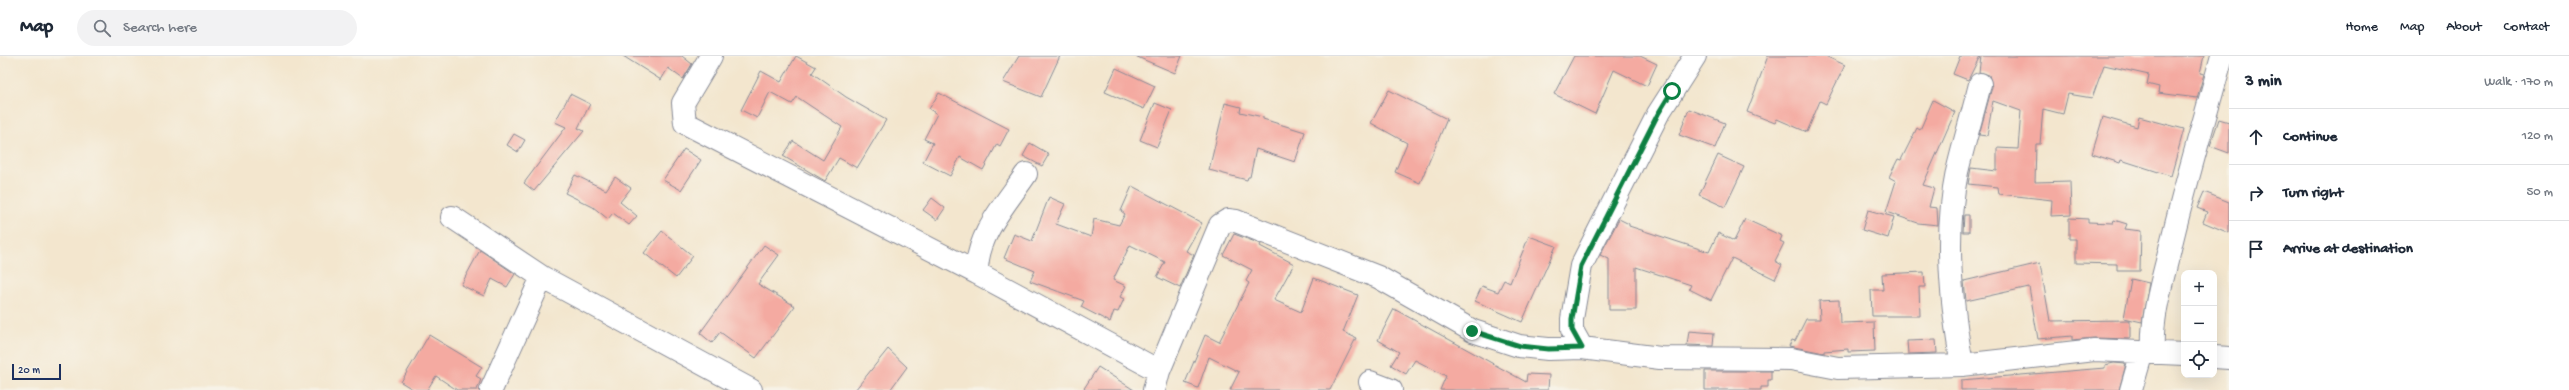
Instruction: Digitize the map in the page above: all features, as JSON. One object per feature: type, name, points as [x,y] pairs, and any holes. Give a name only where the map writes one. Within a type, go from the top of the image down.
[{"type":"street","points":[[711,56],[683,103],[685,123],[977,273],[1157,380],[1220,225],[1228,220],[1236,221],[1378,277],[1472,331],[1520,346],[1548,349],[1582,348],[1660,358],[1791,359],[1838,368],[1962,364],[2094,350],[2181,354]]},
{"type":"street","points":[[1582,348],[1572,330],[1572,319],[1581,266],[1658,114],[1695,56]]},
{"type":"street","points":[[2131,390],[2147,352],[2178,212],[2222,56]]},
{"type":"street","points":[[1962,364],[1953,295],[1950,244],[1952,210],[1957,172],[1980,84]]},
{"type":"street","points":[[977,273],[976,259],[984,236],[1026,174]]},
{"type":"street","points":[[452,217],[542,277],[717,382],[751,390]]},
{"type":"street","points":[[491,390],[542,277]]},
{"type":"street","points":[[2217,357],[2229,358]]},
{"type":"street","points":[[1370,382],[1391,390]]},
{"type":"building","points":[[623,56],[682,56],[692,64],[683,79],[668,68],[661,80]]},
{"type":"building","points":[[796,56],[816,67],[812,73],[846,97],[886,120],[857,168],[839,158],[825,181],[783,156],[793,141],[823,160],[842,127],[797,97],[792,104],[770,92],[757,118],[741,110],[761,71],[781,82]]},
{"type":"building","points":[[1019,56],[1060,56],[1041,97],[1003,82]]},
{"type":"building","points":[[1135,56],[1182,56],[1175,73]]},
{"type":"building","points":[[1574,56],[1640,56],[1657,64],[1647,86],[1614,70],[1595,114],[1554,94]]},
{"type":"building","points":[[1768,56],[1825,56],[1845,65],[1826,104],[1820,101],[1807,132],[1777,119],[1775,123],[1747,112]]},
{"type":"building","points":[[1960,56],[1980,56],[1968,80],[1953,74]]},
{"type":"building","points":[[1981,56],[2204,56],[2200,73],[2204,74],[2197,98],[2158,93],[2159,87],[2147,84],[2149,75],[2104,65],[2092,98],[2068,94],[2063,114],[2043,109],[2040,144],[2036,144],[2035,182],[2070,181],[2071,215],[2051,216],[2052,200],[1999,194],[1998,187],[1968,184],[1971,168],[1997,171],[1997,148],[2018,149],[2021,111],[1993,101],[1987,136],[1979,135],[1992,87],[1989,75],[1979,72]]},
{"type":"building","points":[[1116,68],[1155,86],[1144,109],[1105,92]]},
{"type":"building","points":[[1389,90],[1447,119],[1420,183],[1395,172],[1407,143],[1371,123]]},
{"type":"building","points":[[939,93],[1009,129],[1000,146],[997,144],[983,170],[960,157],[950,176],[923,162],[933,143],[924,139],[937,114],[929,109]]},
{"type":"building","points":[[570,94],[590,104],[578,128],[584,131],[534,191],[524,183],[566,127],[555,122]]},
{"type":"building","points":[[1933,100],[1955,112],[1923,185],[1934,188],[1929,207],[1937,208],[1938,225],[1918,223],[1886,212],[1896,181],[1889,177],[1898,159],[1901,160],[1917,128],[1920,130]]},
{"type":"building","points":[[1155,103],[1172,110],[1157,147],[1140,140]]},
{"type":"building","points":[[1225,103],[1241,107],[1240,112],[1263,117],[1263,119],[1305,132],[1295,162],[1256,149],[1250,177],[1248,177],[1247,180],[1209,170]]},
{"type":"building","points":[[1689,109],[1725,123],[1715,148],[1679,135]]},
{"type":"building","points":[[2103,117],[2137,127],[2139,117],[2184,129],[2171,176],[2121,160],[2120,163],[2092,154]]},
{"type":"building","points":[[2219,119],[2229,122],[2229,153],[2210,146]]},
{"type":"building","points":[[514,134],[525,140],[518,152],[507,145]]},
{"type":"building","points":[[1030,143],[1049,154],[1042,166],[1023,156]]},
{"type":"building","points":[[684,149],[701,160],[681,190],[663,180]]},
{"type":"building","points":[[1718,155],[1744,167],[1725,207],[1699,195]]},
{"type":"building","points":[[575,175],[606,190],[615,177],[631,188],[620,202],[637,216],[629,225],[613,213],[608,219],[593,207],[565,193]]},
{"type":"building","points":[[1132,186],[1202,223],[1186,251],[1194,255],[1180,288],[1157,277],[1165,262],[1130,245],[1113,280],[1126,286],[1120,297],[1124,299],[1118,312],[1114,311],[1110,322],[1081,307],[1084,301],[1030,281],[1035,271],[1004,258],[1014,234],[1032,241],[1049,197],[1065,204],[1056,224],[1091,237],[1094,219],[1119,225],[1125,214],[1121,211]]},
{"type":"building","points":[[2204,192],[2229,202],[2229,233],[2203,222],[2207,212],[2197,208]]},
{"type":"building","points":[[932,198],[945,208],[937,220],[923,210]]},
{"type":"building","points":[[1868,210],[1894,217],[1888,238],[1862,230]]},
{"type":"building","points":[[1964,215],[1969,215],[1969,232],[1963,232]]},
{"type":"building","points":[[2069,218],[2088,219],[2088,222],[2113,223],[2114,220],[2127,224],[2125,229],[2141,231],[2140,271],[2117,271],[2117,264],[2076,263],[2076,239],[2069,239]]},
{"type":"building","points":[[1619,219],[1629,224],[1629,226],[1709,252],[1718,233],[1734,241],[1745,219],[1782,236],[1780,241],[1784,243],[1775,261],[1782,265],[1775,279],[1732,258],[1711,300],[1689,289],[1691,285],[1636,267],[1636,310],[1609,310],[1609,259],[1600,255]]},
{"type":"building","points":[[662,231],[693,256],[676,278],[644,253]]},
{"type":"building","points":[[1234,234],[1261,244],[1260,246],[1294,264],[1274,300],[1301,312],[1314,278],[1358,295],[1343,332],[1356,338],[1330,390],[1230,390],[1239,372],[1209,357],[1198,388],[1185,383],[1205,335],[1219,342],[1249,283],[1246,281],[1252,270],[1223,255]]},
{"type":"building","points":[[1529,236],[1556,246],[1522,322],[1475,301],[1482,286],[1498,292],[1504,280],[1510,283]]},
{"type":"building","points":[[764,245],[779,255],[758,284],[795,306],[756,358],[720,332],[712,343],[700,333]]},
{"type":"building","points":[[480,250],[515,274],[507,287],[492,279],[484,296],[461,285]]},
{"type":"building","points":[[2040,263],[2050,321],[2130,320],[2130,339],[2094,338],[2072,340],[2072,336],[2038,339],[2029,287],[1966,301],[1964,281]]},
{"type":"building","points":[[1924,272],[1925,287],[1919,287],[1920,316],[1872,316],[1871,290],[1883,290],[1882,274]]},
{"type":"building","points":[[2131,279],[2149,283],[2142,322],[2124,318]]},
{"type":"building","points":[[1839,300],[1840,323],[1874,322],[1875,351],[1848,352],[1848,349],[1824,351],[1824,353],[1789,346],[1792,340],[1795,341],[1806,319],[1820,319],[1819,301]]},
{"type":"building","points":[[1394,309],[1526,382],[1527,374],[1549,375],[1548,390],[1440,390],[1446,376],[1415,360],[1406,374],[1391,365],[1399,352],[1378,340]]},
{"type":"building","points":[[1689,331],[1714,333],[1713,346],[1687,345]]},
{"type":"building","points":[[429,335],[482,367],[476,376],[481,379],[477,390],[457,390],[436,376],[427,390],[414,390],[401,382]]},
{"type":"building","points":[[1936,340],[1937,353],[1908,354],[1907,341]]},
{"type":"building","points":[[888,349],[907,367],[890,390],[855,390]]},
{"type":"building","points":[[2114,363],[2126,364],[2119,390],[1961,390],[1961,380],[2105,368],[2105,365]]},
{"type":"building","points":[[1098,367],[1134,390],[1083,390]]},
{"type":"building","points":[[1705,371],[1771,371],[1771,380],[1768,380],[1768,387],[1761,387],[1761,390],[1705,390]]},
{"type":"route","points":[[1472,331],[1520,346],[1548,349],[1582,348],[1576,340],[1572,330],[1575,290],[1581,266],[1658,114],[1672,91]]}]
